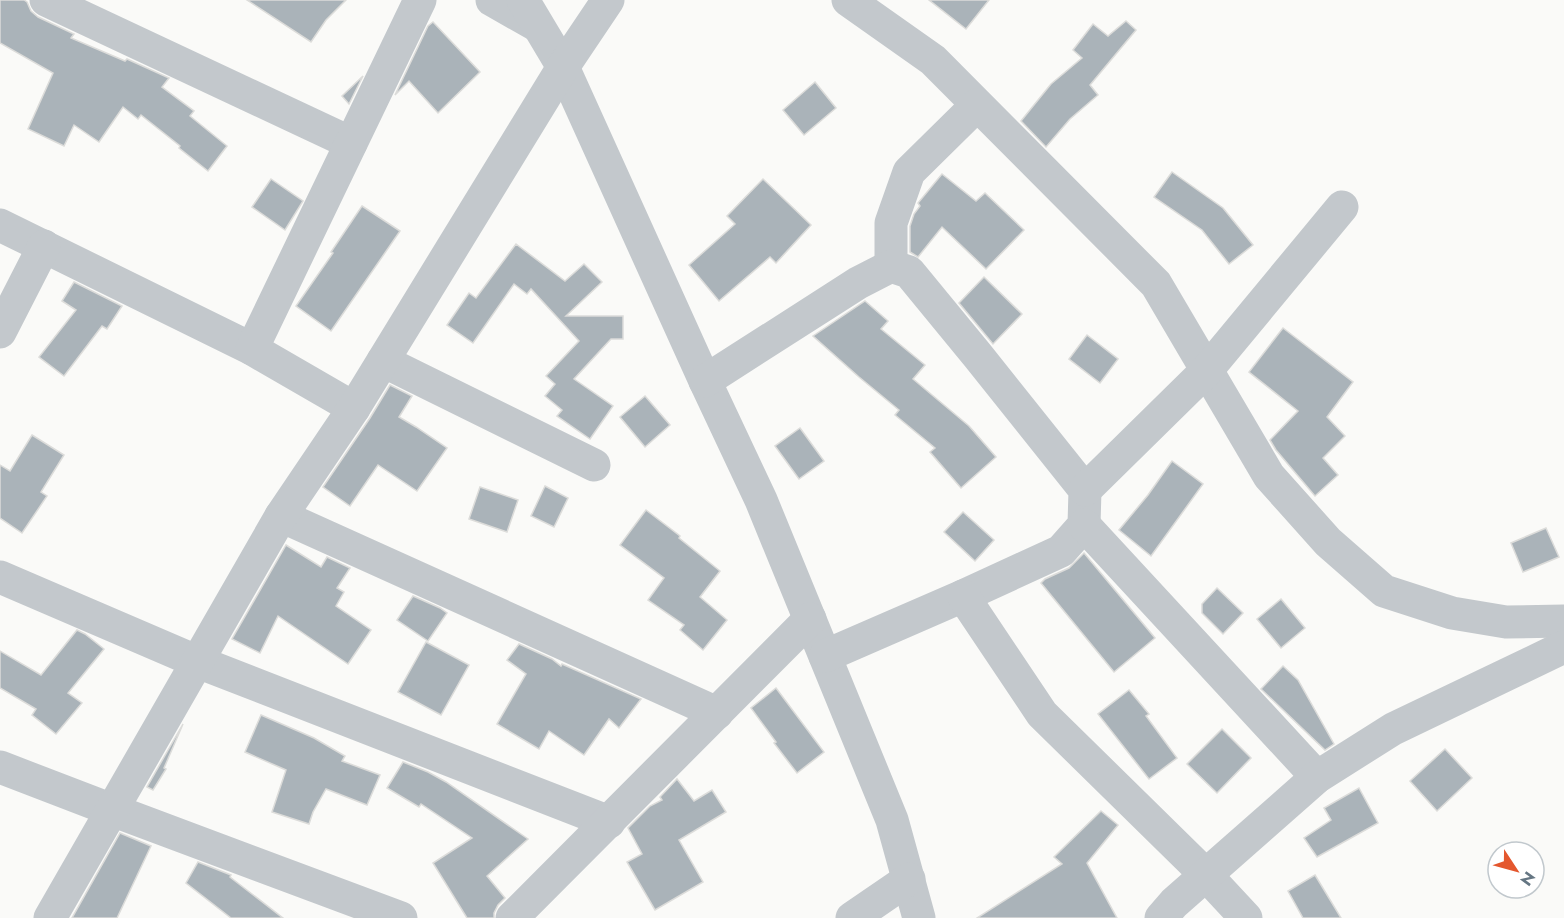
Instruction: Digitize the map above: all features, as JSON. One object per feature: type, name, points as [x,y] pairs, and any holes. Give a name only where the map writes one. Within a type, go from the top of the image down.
[{"type":"street","points":[[46,0],[351,143]]},
{"type":"street","points":[[252,349],[420,0]]},
{"type":"street","points":[[492,0],[530,12],[563,68],[761,500],[892,820],[919,918]]},
{"type":"street","points":[[50,918],[281,516],[354,408],[563,68],[608,0]]},
{"type":"street","points":[[849,0],[933,60],[1156,284],[1269,476],[1328,542],[1384,591],[1452,613],[1506,622],[1564,621]]},
{"type":"street","points":[[891,266],[891,223],[909,172],[977,105]]},
{"type":"street","points":[[1085,490],[1207,370],[1342,207]]},
{"type":"street","points":[[0,225],[252,349],[354,408]]},
{"type":"street","points":[[0,332],[44,246]]},
{"type":"street","points":[[705,381],[858,283],[891,266],[909,272],[1085,490],[1084,525],[1061,551],[963,597],[825,656]]},
{"type":"street","points":[[383,361],[594,465]]},
{"type":"street","points":[[281,516],[717,713]]},
{"type":"street","points":[[1084,525],[1317,777]]},
{"type":"street","points":[[0,576],[198,662],[609,822]]},
{"type":"street","points":[[963,597],[1042,714],[1206,875],[1246,918]]},
{"type":"street","points":[[512,918],[810,619]]},
{"type":"street","points":[[1161,918],[1174,903],[1317,777],[1393,729],[1564,647]]},
{"type":"street","points":[[0,767],[401,918]]},
{"type":"street","points":[[852,918],[909,879]]},
{"type":"building","points":[[0,0],[24,0],[38,17],[74,34],[71,38],[169,78],[162,87],[194,111],[190,116],[227,146],[208,171],[141,115],[138,119],[123,107],[99,142],[74,125],[64,146],[28,129],[53,73],[0,43]]},
{"type":"building","points":[[247,0],[346,0],[326,20],[311,42]]},
{"type":"building","points":[[929,0],[989,0],[966,29]]},
{"type":"building","points":[[1126,21],[1136,30],[1090,85],[1098,95],[1070,119],[1046,147],[1021,121],[1051,84],[1082,58],[1073,50],[1093,24],[1108,36]]},
{"type":"building","points":[[433,22],[480,72],[438,113],[409,81],[395,95],[428,26]]},
{"type":"building","points":[[363,76],[349,104],[342,96]]},
{"type":"building","points":[[815,82],[836,108],[804,135],[783,110]]},
{"type":"building","points":[[1172,172],[1223,208],[1253,245],[1229,264],[1202,230],[1154,197]]},
{"type":"building","points":[[942,174],[976,201],[985,193],[1024,230],[986,269],[942,227],[918,257],[910,252],[910,226],[920,206],[918,203]]},
{"type":"building","points":[[271,179],[303,201],[285,230],[252,207]]},
{"type":"building","points":[[763,179],[811,225],[776,263],[770,257],[719,301],[689,265],[735,224],[727,216]]},
{"type":"building","points":[[362,206],[400,231],[331,331],[296,306]]},
{"type":"building","points":[[516,244],[565,281],[584,264],[602,282],[566,316],[623,316],[623,339],[611,339],[574,379],[613,406],[590,439],[557,416],[562,410],[545,396],[555,384],[546,376],[579,341],[531,289],[527,294],[514,284],[473,343],[447,325],[469,293],[476,298]]},
{"type":"building","points":[[984,277],[1022,314],[993,344],[959,303]]},
{"type":"building","points":[[74,282],[122,306],[107,329],[102,326],[64,376],[39,357],[76,310],[62,301]]},
{"type":"building","points":[[865,301],[888,321],[881,329],[925,365],[913,379],[969,426],[996,457],[961,488],[930,452],[935,448],[895,415],[899,410],[813,336]]},
{"type":"building","points":[[1283,328],[1353,382],[1327,417],[1345,436],[1323,458],[1338,475],[1315,496],[1270,440],[1298,411],[1249,372]]},
{"type":"building","points":[[1087,335],[1118,359],[1100,383],[1069,359]]},
{"type":"building","points":[[390,385],[412,396],[399,417],[447,448],[417,491],[378,465],[350,506],[323,487]]},
{"type":"building","points":[[645,396],[670,425],[645,447],[620,417]]},
{"type":"building","points":[[800,428],[824,461],[799,479],[775,446]]},
{"type":"building","points":[[32,435],[64,455],[41,492],[47,496],[22,533],[0,518],[0,465],[10,471]]},
{"type":"building","points":[[1172,461],[1203,484],[1151,556],[1119,530]]},
{"type":"building","points":[[545,486],[568,498],[554,527],[531,516]]},
{"type":"building","points":[[480,487],[518,500],[507,532],[469,519]]},
{"type":"building","points":[[646,510],[720,571],[700,597],[727,620],[703,650],[680,630],[684,625],[648,600],[664,578],[620,545]]},
{"type":"building","points":[[963,512],[994,540],[975,561],[944,532]]},
{"type":"building","points":[[1546,528],[1559,557],[1523,572],[1511,543]]},
{"type":"building","points":[[286,545],[321,567],[327,557],[350,568],[337,588],[344,592],[336,606],[371,630],[348,664],[278,616],[260,653],[232,639]]},
{"type":"building","points":[[1084,553],[1155,638],[1114,672],[1041,583],[1069,568]]},
{"type":"building","points":[[1217,588],[1243,613],[1223,634],[1202,613],[1202,604]]},
{"type":"building","points":[[413,596],[447,613],[428,641],[397,620]]},
{"type":"building","points":[[1281,599],[1305,628],[1281,648],[1257,619]]},
{"type":"building","points":[[77,630],[104,649],[68,693],[82,703],[56,734],[32,715],[36,709],[0,688],[0,651],[41,675]]},
{"type":"building","points":[[426,642],[469,665],[441,715],[398,692]]},
{"type":"building","points":[[519,644],[552,659],[561,666],[562,664],[641,699],[619,728],[609,719],[584,755],[549,731],[539,749],[497,724],[526,674],[507,660]]},
{"type":"building","points":[[1283,666],[1298,680],[1334,744],[1325,750],[1261,689]]},
{"type":"building","points":[[776,688],[824,752],[797,773],[751,708]]},
{"type":"building","points":[[1129,690],[1149,714],[1146,716],[1177,758],[1149,779],[1098,714]]},
{"type":"building","points":[[261,715],[314,738],[345,756],[342,761],[380,775],[367,805],[326,789],[309,824],[272,812],[286,770],[245,752]]},
{"type":"building","points":[[183,724],[164,768],[166,769],[153,790],[147,787]]},
{"type":"building","points":[[1222,729],[1251,758],[1217,793],[1187,764]]},
{"type":"building","points":[[1445,749],[1472,778],[1437,811],[1410,781]]},
{"type":"building","points":[[403,762],[446,782],[528,839],[487,876],[505,898],[498,905],[494,918],[467,918],[433,863],[472,838],[421,804],[419,807],[387,788]]},
{"type":"building","points":[[677,779],[694,801],[712,790],[726,812],[679,840],[703,882],[655,910],[627,862],[642,854],[628,828],[650,806],[662,800],[660,797]]},
{"type":"building","points":[[1359,788],[1378,823],[1317,857],[1304,838],[1331,820],[1324,808]]},
{"type":"building","points":[[1101,811],[1118,825],[1087,863],[1117,918],[977,918],[1062,864],[1054,857]]},
{"type":"building","points":[[120,833],[151,846],[117,918],[72,918]]},
{"type":"building","points":[[198,862],[231,875],[230,877],[283,918],[231,918],[186,883]]},
{"type":"building","points":[[1315,875],[1341,918],[1303,918],[1288,891]]}]
